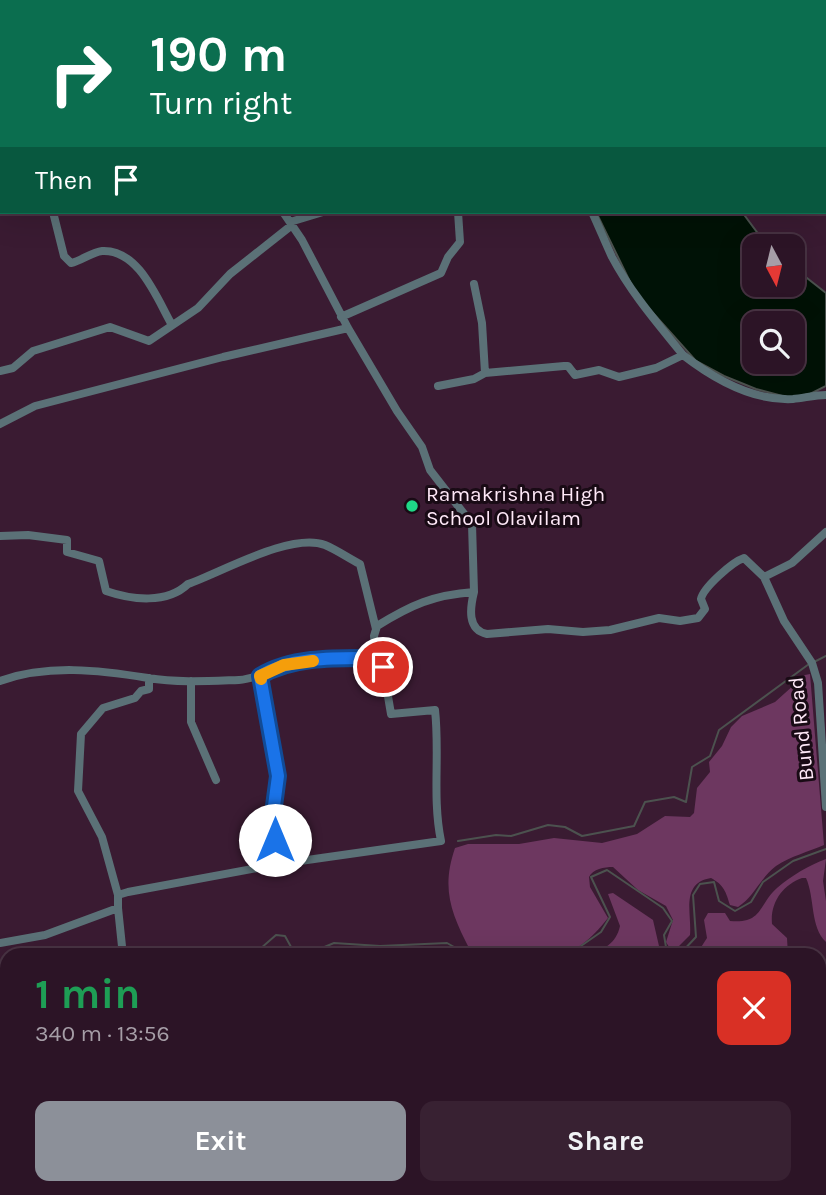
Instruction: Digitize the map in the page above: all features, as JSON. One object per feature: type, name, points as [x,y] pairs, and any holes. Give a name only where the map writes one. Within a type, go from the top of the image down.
[{"type":"street","points":[[54,214],[64,256],[71,264],[99,251],[116,253],[145,275],[172,325]]},
{"type":"street","points":[[284,214],[341,317],[397,411],[422,447],[430,470],[472,524],[474,592],[470,608],[473,627],[479,632],[548,629],[583,632],[610,630],[659,618],[680,621],[698,618],[705,609],[701,599],[704,592],[739,560],[748,560],[764,577],[792,563],[826,532]]},
{"type":"street","points":[[0,372],[13,368],[33,351],[110,327],[149,341],[198,308],[230,274],[291,224],[318,214]]},
{"type":"street","points":[[341,317],[441,273],[448,257],[460,242],[458,214]]},
{"type":"street","points":[[593,214],[611,254],[635,294],[683,355],[746,392],[772,398],[793,399],[826,395]]},
{"type":"street","points":[[474,284],[482,323],[485,373]]},
{"type":"street","points":[[0,424],[35,406],[348,328]]},
{"type":"street","points":[[438,386],[474,379],[485,373],[564,366],[568,366],[576,375],[599,370],[619,377],[656,368],[683,355]]},
{"type":"street","points":[[0,536],[28,535],[67,540],[67,552],[99,561],[106,591],[120,596],[150,598],[179,593],[188,584],[275,549],[312,543],[325,545],[360,564],[376,629],[376,658],[383,667],[391,714],[435,710],[438,738],[436,816],[441,841],[190,878],[118,895]]},
{"type":"street","name":"Bund Road","points":[[764,577],[784,621],[811,663],[818,683],[826,807]]},
{"type":"street","points":[[376,629],[403,609],[419,602],[452,593],[474,592]]},
{"type":"street","points":[[0,681],[46,671],[116,673],[191,681],[243,680],[284,665],[307,661],[376,658]]},
{"type":"street","points":[[260,676],[278,776],[272,821],[279,864]]},
{"type":"street","points":[[122,948],[118,895],[102,837],[78,791],[82,734],[103,708],[135,698],[141,691],[149,690],[149,678]]},
{"type":"street","points":[[191,681],[191,722],[216,780]]},
{"type":"street","points":[[0,943],[45,935],[118,908]]},
{"type":"shaded area","points":[[597,214],[743,214],[758,234],[742,234],[742,298],[805,298],[805,276],[826,293],[826,386],[810,394],[790,398],[756,389],[696,361],[636,294]]},
{"type":"shaded area","points":[[810,674],[824,845],[776,866],[738,907],[730,905],[719,883],[711,878],[701,881],[691,893],[690,935],[677,948],[669,947],[666,942],[673,920],[666,906],[638,890],[613,867],[606,867],[593,872],[589,877],[590,887],[608,918],[577,948],[469,948],[450,900],[449,876],[455,848],[468,844],[519,844],[554,838],[602,843],[637,834],[665,816],[690,817],[694,813],[697,788],[710,772],[709,762],[722,746],[731,727],[742,716],[775,702],[805,675]]},
{"type":"shaded area","points":[[826,859],[823,881],[826,942],[817,928],[806,878],[802,878],[779,895],[773,909],[772,924],[787,938],[788,948],[701,948],[707,938],[704,920],[708,913],[725,913],[730,921],[749,920],[782,884]]},
{"type":"shaded area","points":[[613,893],[653,920],[661,948],[604,948],[616,937],[620,926],[608,894]]},
{"type":"waterway","points":[[814,662],[826,656]]},
{"type":"waterway","points":[[458,841],[496,835],[511,836],[548,825],[565,827],[582,836],[634,826],[645,802],[674,797],[686,802],[692,767],[710,756],[719,730],[809,664]]},
{"type":"waterway","points":[[686,948],[696,937],[693,895],[700,884],[714,882],[719,901],[735,911],[751,902],[763,882],[793,861],[826,849]]},
{"type":"waterway","points":[[578,948],[601,932],[610,917],[591,877],[607,870],[663,908],[672,921],[664,935],[668,948]]},
{"type":"waterway","points":[[261,948],[276,935],[285,936],[292,948]]},
{"type":"waterway","points":[[322,948],[334,943],[380,946],[447,943],[456,948]]},
{"type":"slow traffic","points":[[261,679],[260,676],[284,665],[313,661]]},
{"type":"place","name":"Ramakrishna High School Olavilam","points":[[412,506]]},
{"type":"route","points":[[275,840],[272,821],[278,776],[260,676],[284,665],[307,661],[376,658],[383,667]]}]
